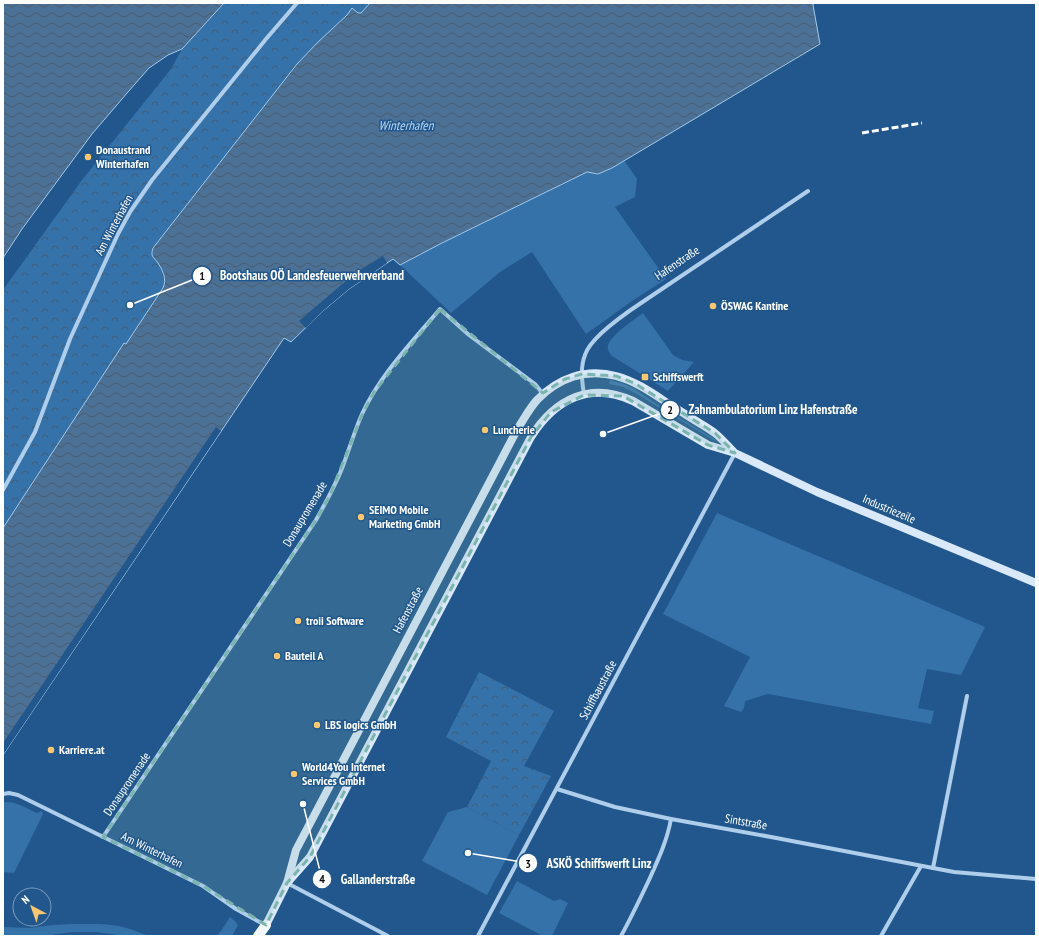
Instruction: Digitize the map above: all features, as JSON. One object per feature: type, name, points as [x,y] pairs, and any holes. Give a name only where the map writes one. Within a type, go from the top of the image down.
[{"type":"main road","name":"Hafenstraße","points":[[262,936],[287,884],[296,850],[518,428],[530,408],[543,394],[566,379],[582,374],[600,373],[616,376],[634,383],[715,433],[735,453]]},
{"type":"main road","name":"Hafenstraße","points":[[287,884],[310,857],[531,437],[546,417],[557,407],[571,398],[602,393],[623,396],[708,444],[735,453]]},
{"type":"main road","name":"Industriezeile","points":[[735,453],[824,495],[1036,583]]},
{"type":"main road","name":"Hafenstraße","points":[[258,936],[266,925]]},
{"type":"street","name":"Am Winterhafen","points":[[3,490],[35,432],[70,339],[118,234],[130,212],[161,168],[297,3]]},
{"type":"street","name":"Hafenstraße","points":[[584,395],[582,374],[584,356],[588,347],[595,340],[619,319],[641,303],[808,191]]},
{"type":"street","name":"Donaupromenade","points":[[103,837],[316,520],[344,465],[362,415],[374,392],[392,367],[440,310],[469,335],[535,384],[543,394]]},
{"type":"street","name":"Schiffbaustraße","points":[[478,936],[735,453]]},
{"type":"street","points":[[933,868],[967,696]]},
{"type":"street","name":"Sintstraße","points":[[557,789],[615,807],[671,819],[763,835],[921,866],[954,872],[1036,879]]},
{"type":"street","name":"Am Winterhafen","points":[[3,794],[8,793],[18,795],[203,886],[236,909],[266,925]]},
{"type":"street","points":[[621,936],[655,867],[668,833],[671,819]]},
{"type":"street","points":[[881,936],[921,866]]},
{"type":"street","points":[[287,884],[388,936]]},
{"type":"highlighted area","points":[[440,309],[543,393],[565,379],[582,374],[616,376],[634,383],[715,433],[735,453],[708,445],[623,396],[584,395],[551,412],[531,437],[310,857],[287,883],[266,925],[203,886],[103,837],[316,520],[330,495],[362,415],[374,392]]},
{"type":"green space","points":[[224,3],[370,3],[361,13],[358,13],[352,9],[297,64],[153,248],[152,253],[164,279],[163,288],[126,344],[124,343],[3,528],[3,290],[82,180],[171,69],[182,49]]},
{"type":"green space","points":[[624,160],[637,179],[635,197],[615,207],[666,279],[586,334],[532,252],[500,272],[451,313],[400,265],[587,172],[598,174],[612,168]]},
{"type":"green space","points":[[643,313],[673,355],[682,360],[694,362],[668,391],[612,356],[608,349],[610,341]]},
{"type":"green space","points":[[610,380],[633,388],[716,440],[715,441],[637,394],[623,387],[609,384]]},
{"type":"green space","points":[[717,513],[985,627],[961,675],[927,669],[918,708],[934,711],[931,724],[768,694],[745,701],[744,708],[741,712],[724,706],[750,657],[663,614]]},
{"type":"green space","points":[[479,672],[554,711],[524,766],[551,776],[519,835],[467,807],[491,761],[446,737]]},
{"type":"green space","points":[[3,802],[17,804],[37,813],[42,811],[43,814],[14,873],[3,872]]},
{"type":"green space","points":[[467,807],[519,835],[487,895],[422,861],[448,812]]},
{"type":"green space","points":[[517,881],[554,901],[560,899],[568,903],[552,936],[543,936],[499,913]]},
{"type":"green space","points":[[230,917],[238,925],[232,936],[216,936],[221,931]]},
{"type":"green space","points":[[52,925],[111,925],[150,936],[124,936],[96,932],[74,932],[46,936],[3,936],[3,927],[30,928],[52,927]]},
{"type":"water","points":[[3,3],[224,3],[182,49],[168,55],[149,68],[128,92],[92,134],[22,229],[3,258]]},
{"type":"water","name":"Winterhafen","points":[[370,3],[814,3],[813,5],[820,44],[612,168],[598,174],[587,172],[400,265],[393,259],[349,289],[324,310],[291,342],[284,338],[3,755],[3,528],[124,343],[126,344],[163,288],[165,281],[164,275],[160,266],[152,255],[153,248],[297,64],[347,15],[352,8],[358,13],[361,13]]},
{"type":"pier","points":[[383,256],[387,263],[349,289],[324,310],[306,328],[299,321],[360,270]]},
{"type":"pier","points":[[216,427],[221,431],[3,755],[3,743]]},
{"type":"railway","points":[[862,133],[922,123]]},
{"type":"place","name":"Donaustrand Winterhafen","points":[[88,157]]},
{"type":"place","name":"Bootshaus OÖ Landesfeuerwehrverband","points":[[130,305]]},
{"type":"place","name":"ÖSWAG Kantine","points":[[713,306]]},
{"type":"place","name":"Schiffswerft","points":[[645,377]]},
{"type":"place","name":"Luncherie","points":[[485,430]]},
{"type":"place","name":"Zahnambulatorium Linz Hafenstraße","points":[[603,434]]},
{"type":"place","name":"SEIMO Mobile Marketing GmbH","points":[[361,517]]},
{"type":"place","name":"troii Software","points":[[298,621]]},
{"type":"place","name":"Bauteil A","points":[[277,656]]},
{"type":"place","name":"LBS logics GmbH","points":[[317,725]]},
{"type":"place","name":"Karriere.at","points":[[51,750]]},
{"type":"place","name":"World4You Internet Services GmbH","points":[[294,774]]},
{"type":"place","name":"Gallanderstraße","points":[[303,804]]},
{"type":"place","name":"ASKÖ Schiffswerft Linz","points":[[468,853]]}]
